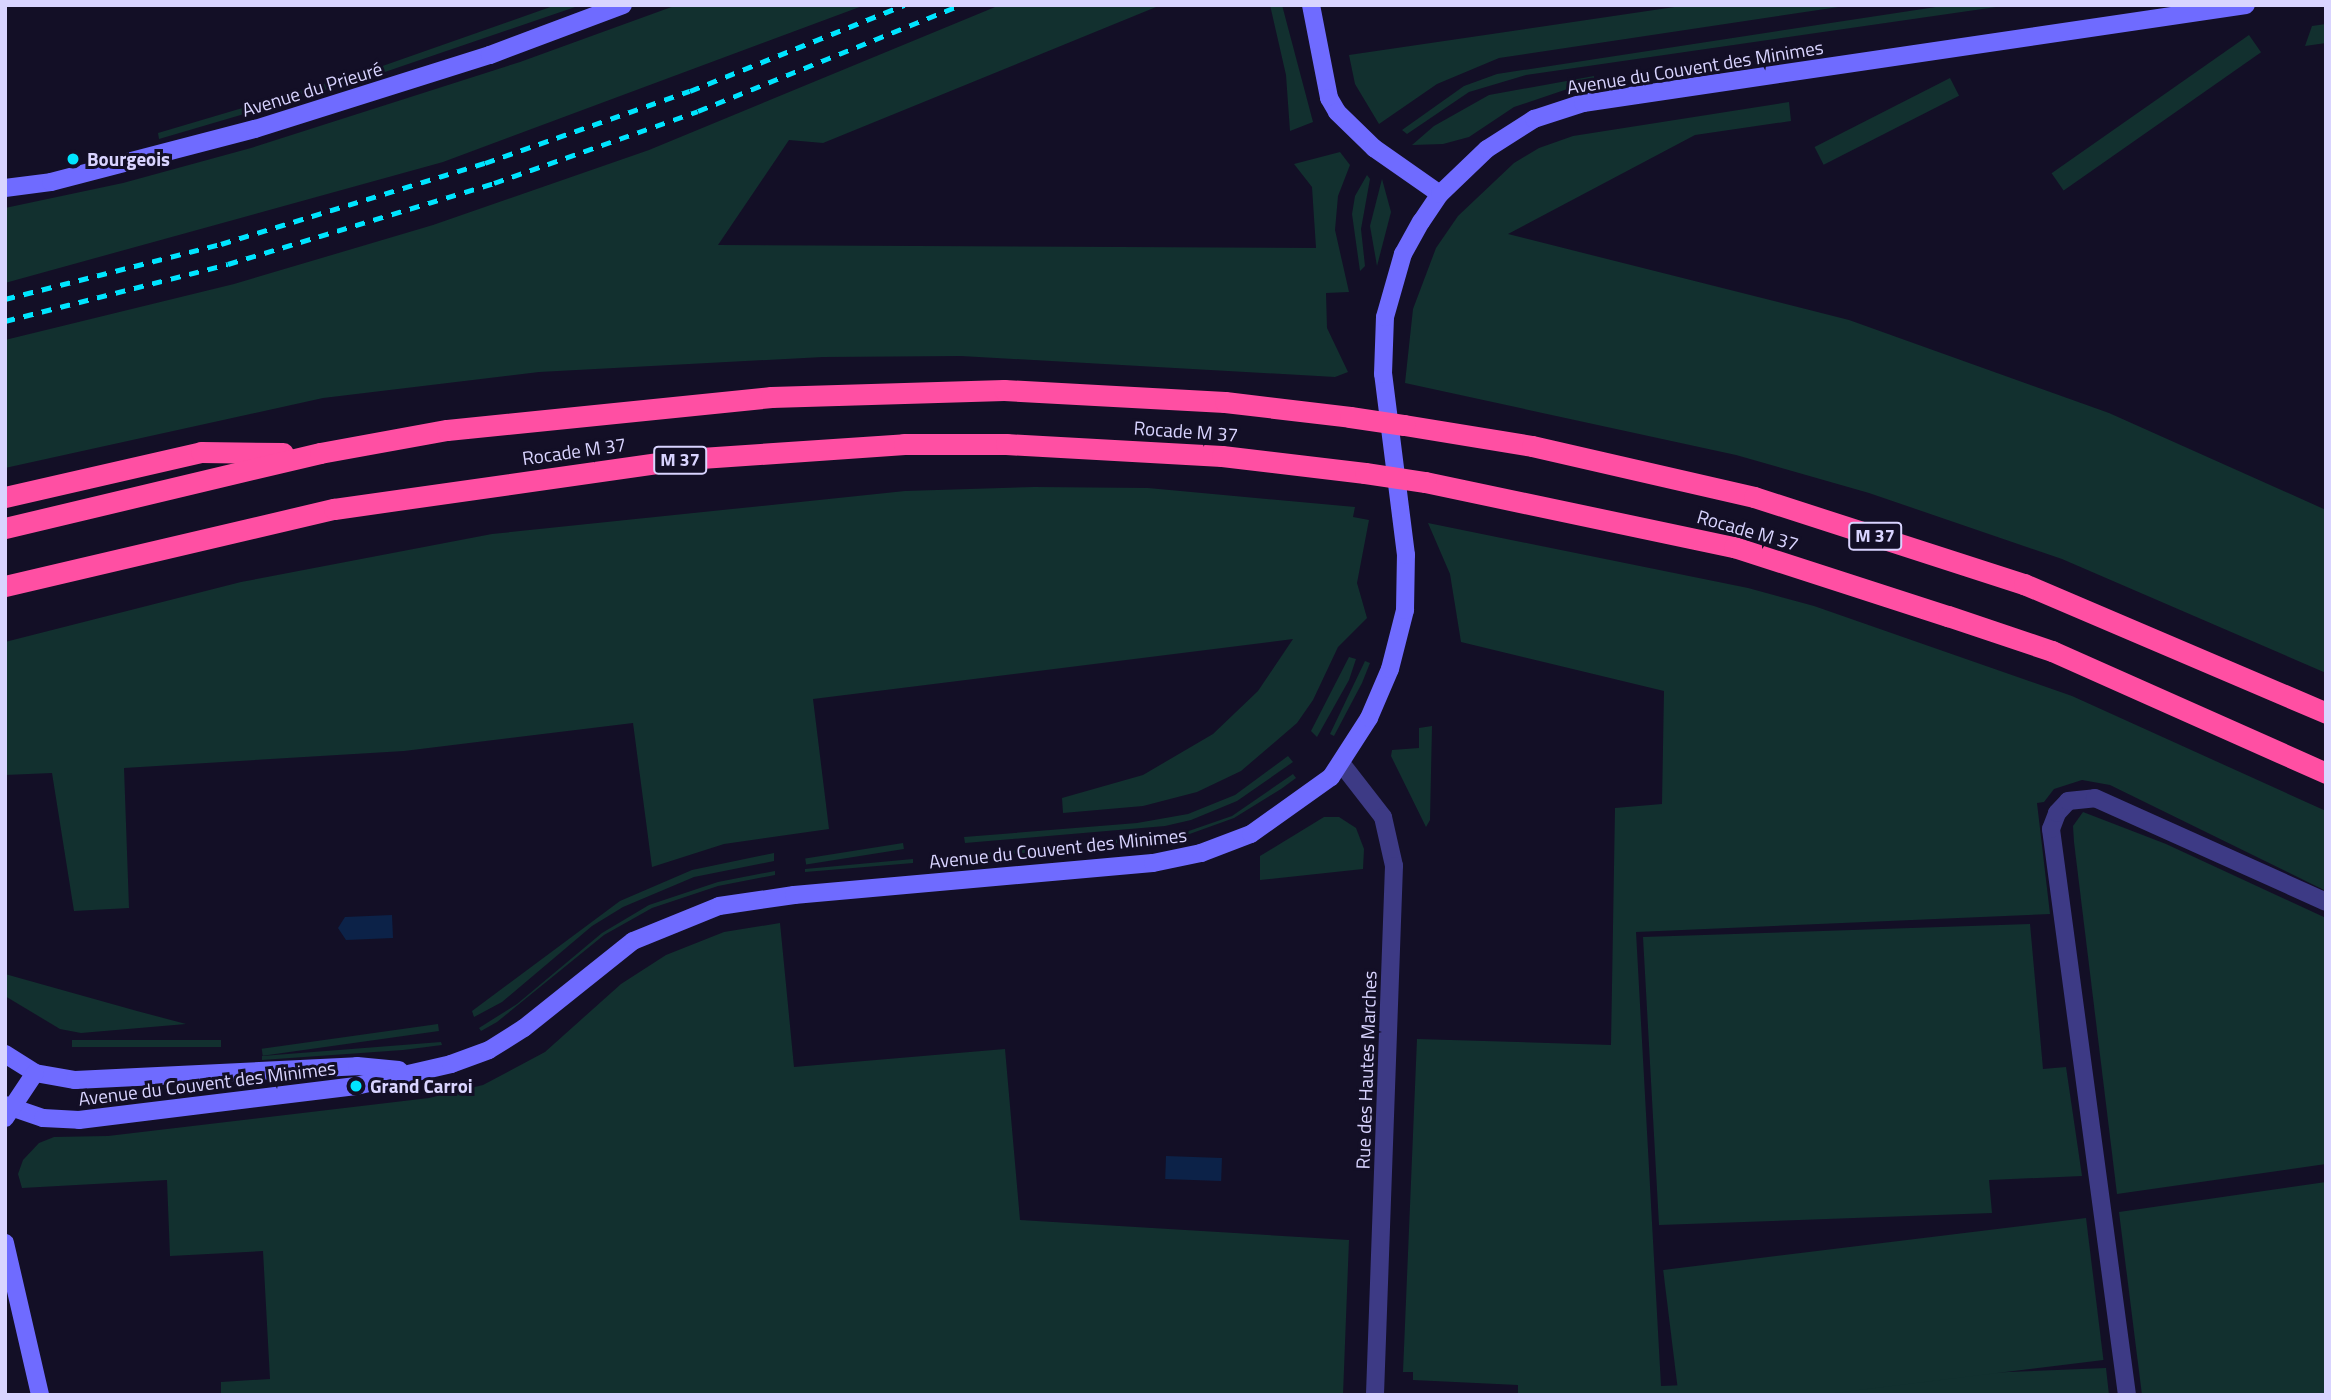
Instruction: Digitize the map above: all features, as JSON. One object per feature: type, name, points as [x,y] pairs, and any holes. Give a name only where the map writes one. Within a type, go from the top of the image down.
[{"type":"highway","name":"Rocade M 37","points":[[5,528],[320,453],[447,430],[757,398],[886,391],[1099,394],[1350,417],[1404,425],[1532,446],[1767,502],[2024,584],[2326,713]]},
{"type":"highway","name":"Rocade M 37","points":[[5,586],[334,509],[686,459],[904,444],[1006,444],[1222,456],[1424,482],[1734,547],[2052,651],[2326,773]]},
{"type":"highway","points":[[5,498],[201,452],[320,453]]},
{"type":"street","name":"Avenue du Prieuré","points":[[5,188],[51,182],[255,129],[490,55],[623,5]]},
{"type":"street","points":[[1311,5],[1329,97],[1346,124],[1440,194]]},
{"type":"street","name":"Avenue du Couvent des Minimes","points":[[7,1110],[43,1118],[79,1120],[356,1086],[410,1071],[451,1064],[507,1040],[623,947],[698,912],[759,898],[1178,859],[1226,845],[1259,829],[1318,788],[1341,763],[1380,694],[1405,610],[1406,555],[1383,374],[1385,317],[1403,254],[1440,194],[1487,149],[1534,119],[1583,103],[2246,5]]},
{"type":"street","name":"Rue des Hautes Marches","points":[[1341,763],[1383,817],[1394,866],[1375,1395]]},
{"type":"street","points":[[2127,1395],[2051,829],[2057,813],[2068,801],[2095,798],[2326,902]]},
{"type":"street","points":[[5,1054],[35,1073],[7,1110]]},
{"type":"street","name":"Avenue du Couvent des Minimes","points":[[35,1073],[75,1080],[358,1066],[410,1071]]},
{"type":"street","points":[[5,1243],[40,1395]]},
{"type":"green space","points":[[556,5],[581,5],[376,75],[159,139],[158,133],[374,69]]},
{"type":"green space","points":[[677,5],[865,5],[443,162],[5,283],[5,208],[123,183],[251,148],[520,62]]},
{"type":"green space","points":[[1000,5],[1161,5],[823,143],[789,140],[718,245],[1316,248],[1312,187],[1294,164],[1340,152],[1350,165],[1338,196],[1335,230],[1349,292],[1326,293],[1327,328],[1348,372],[1335,377],[961,356],[823,357],[539,372],[323,398],[5,468],[5,340],[234,284],[433,225],[649,150]]},
{"type":"green space","points":[[1270,5],[1282,5],[1313,122],[1290,131],[1286,75]]},
{"type":"green space","points":[[1688,5],[1852,5],[1499,58],[1437,84],[1379,124],[1355,84],[1349,55]]},
{"type":"green space","points":[[1949,5],[2010,5],[1526,75],[1469,92],[1407,134],[1402,130],[1464,86],[1497,74]]},
{"type":"green space","points":[[2326,24],[2326,43],[2305,46],[2312,26]]},
{"type":"green space","points":[[2249,35],[2261,52],[2064,190],[2052,173]]},
{"type":"green space","points":[[1594,76],[1594,80],[1514,107],[1469,137],[1443,144],[1412,145],[1434,126],[1489,95]]},
{"type":"green space","points":[[1950,78],[1959,96],[1824,165],[1815,147]]},
{"type":"green space","points":[[1789,102],[1791,121],[1695,135],[1508,234],[1849,320],[2109,413],[2326,510],[2326,673],[2062,559],[1869,493],[1736,455],[1405,383],[1413,309],[1436,248],[1458,216],[1514,163],[1539,148],[1573,136]]},
{"type":"green space","points":[[1367,175],[1370,179],[1361,229],[1365,266],[1360,271],[1352,214],[1355,196]]},
{"type":"green space","points":[[1382,179],[1391,212],[1377,266],[1370,226]]},
{"type":"green space","points":[[1034,487],[1148,488],[1355,507],[1353,517],[1369,520],[1357,583],[1367,618],[1338,647],[1313,700],[1297,723],[1241,771],[1197,792],[1143,806],[1063,813],[1062,798],[1143,775],[1213,734],[1258,691],[1293,639],[813,699],[829,829],[724,844],[652,867],[633,723],[404,751],[124,768],[129,908],[74,911],[52,773],[5,775],[5,642],[241,582],[492,534],[905,491]]},
{"type":"green space","points":[[1428,523],[1748,588],[1814,606],[2072,696],[2326,811],[2326,891],[2110,785],[2082,780],[2054,789],[2044,802],[2037,803],[2050,914],[1636,932],[1661,1386],[2106,1368],[2109,1395],[1518,1395],[1518,1385],[1413,1380],[1413,1372],[1403,1372],[1417,1039],[1611,1045],[1615,808],[1662,804],[1664,691],[1461,642],[1450,574]]},
{"type":"green space","points":[[1349,657],[1356,659],[1349,680],[1317,737],[1311,731]]},
{"type":"green space","points":[[1365,661],[1370,663],[1362,683],[1334,736],[1330,734]]},
{"type":"green space","points":[[1432,726],[1430,820],[1426,827],[1391,756],[1392,750],[1419,748],[1419,728]]},
{"type":"green space","points":[[1288,756],[1293,762],[1237,801],[1191,820],[1165,826],[965,843],[964,837],[1137,823],[1188,814],[1235,795]]},
{"type":"green space","points":[[1293,774],[1296,778],[1234,818],[1184,836],[965,859],[965,855],[1183,833],[1232,816]]},
{"type":"green space","points":[[2083,812],[2166,844],[2326,918],[2326,1164],[2117,1194],[2074,842],[2073,826]]},
{"type":"green space","points":[[1324,817],[1339,817],[1356,828],[1364,849],[1363,869],[1260,880],[1260,856]]},
{"type":"green space","points":[[903,843],[904,849],[806,864],[805,858]]},
{"type":"green space","points":[[774,853],[774,861],[694,877],[623,907],[592,926],[502,1002],[474,1017],[472,1011],[620,901],[692,870]]},
{"type":"green space","points":[[913,859],[913,863],[805,872],[805,869]]},
{"type":"green space","points":[[775,871],[775,875],[718,886],[652,908],[604,935],[497,1022],[481,1031],[479,1028],[517,1004],[602,933],[649,905],[718,882]]},
{"type":"green space","points":[[780,923],[794,1067],[1005,1049],[1020,1220],[1349,1240],[1343,1395],[221,1395],[221,1382],[270,1379],[263,1251],[170,1256],[167,1180],[22,1188],[18,1174],[23,1160],[39,1143],[54,1137],[108,1136],[429,1098],[483,1085],[545,1052],[621,984],[666,955],[724,932]]},
{"type":"green space","points":[[2030,924],[2043,1069],[2066,1067],[2082,1176],[1989,1180],[1992,1213],[1659,1225],[1643,937]]},
{"type":"green space","points":[[5,974],[186,1024],[81,1033],[60,1029],[5,996]]},
{"type":"green space","points":[[438,1024],[439,1031],[263,1056],[262,1049]]},
{"type":"green space","points":[[72,1040],[221,1040],[221,1047],[72,1047]]},
{"type":"green space","points":[[441,1042],[442,1045],[403,1050],[262,1060],[262,1056]]},
{"type":"green space","points":[[2326,1182],[2326,1395],[2142,1395],[2119,1212]]},
{"type":"green space","points":[[2086,1218],[2103,1360],[1818,1395],[1679,1395],[1663,1270]]},
{"type":"water","points":[[392,915],[393,938],[346,940],[338,928],[345,917]]},
{"type":"water","points":[[1166,1156],[1222,1158],[1221,1181],[1165,1179]]},
{"type":"railway","points":[[5,299],[221,244],[485,163],[690,91],[904,5]]},
{"type":"railway","points":[[5,321],[228,264],[494,183],[698,111],[960,5]]},
{"type":"place","name":"Bourgeois","points":[[73,159]]},
{"type":"place","name":"Grand Carroi","points":[[356,1086]]}]
